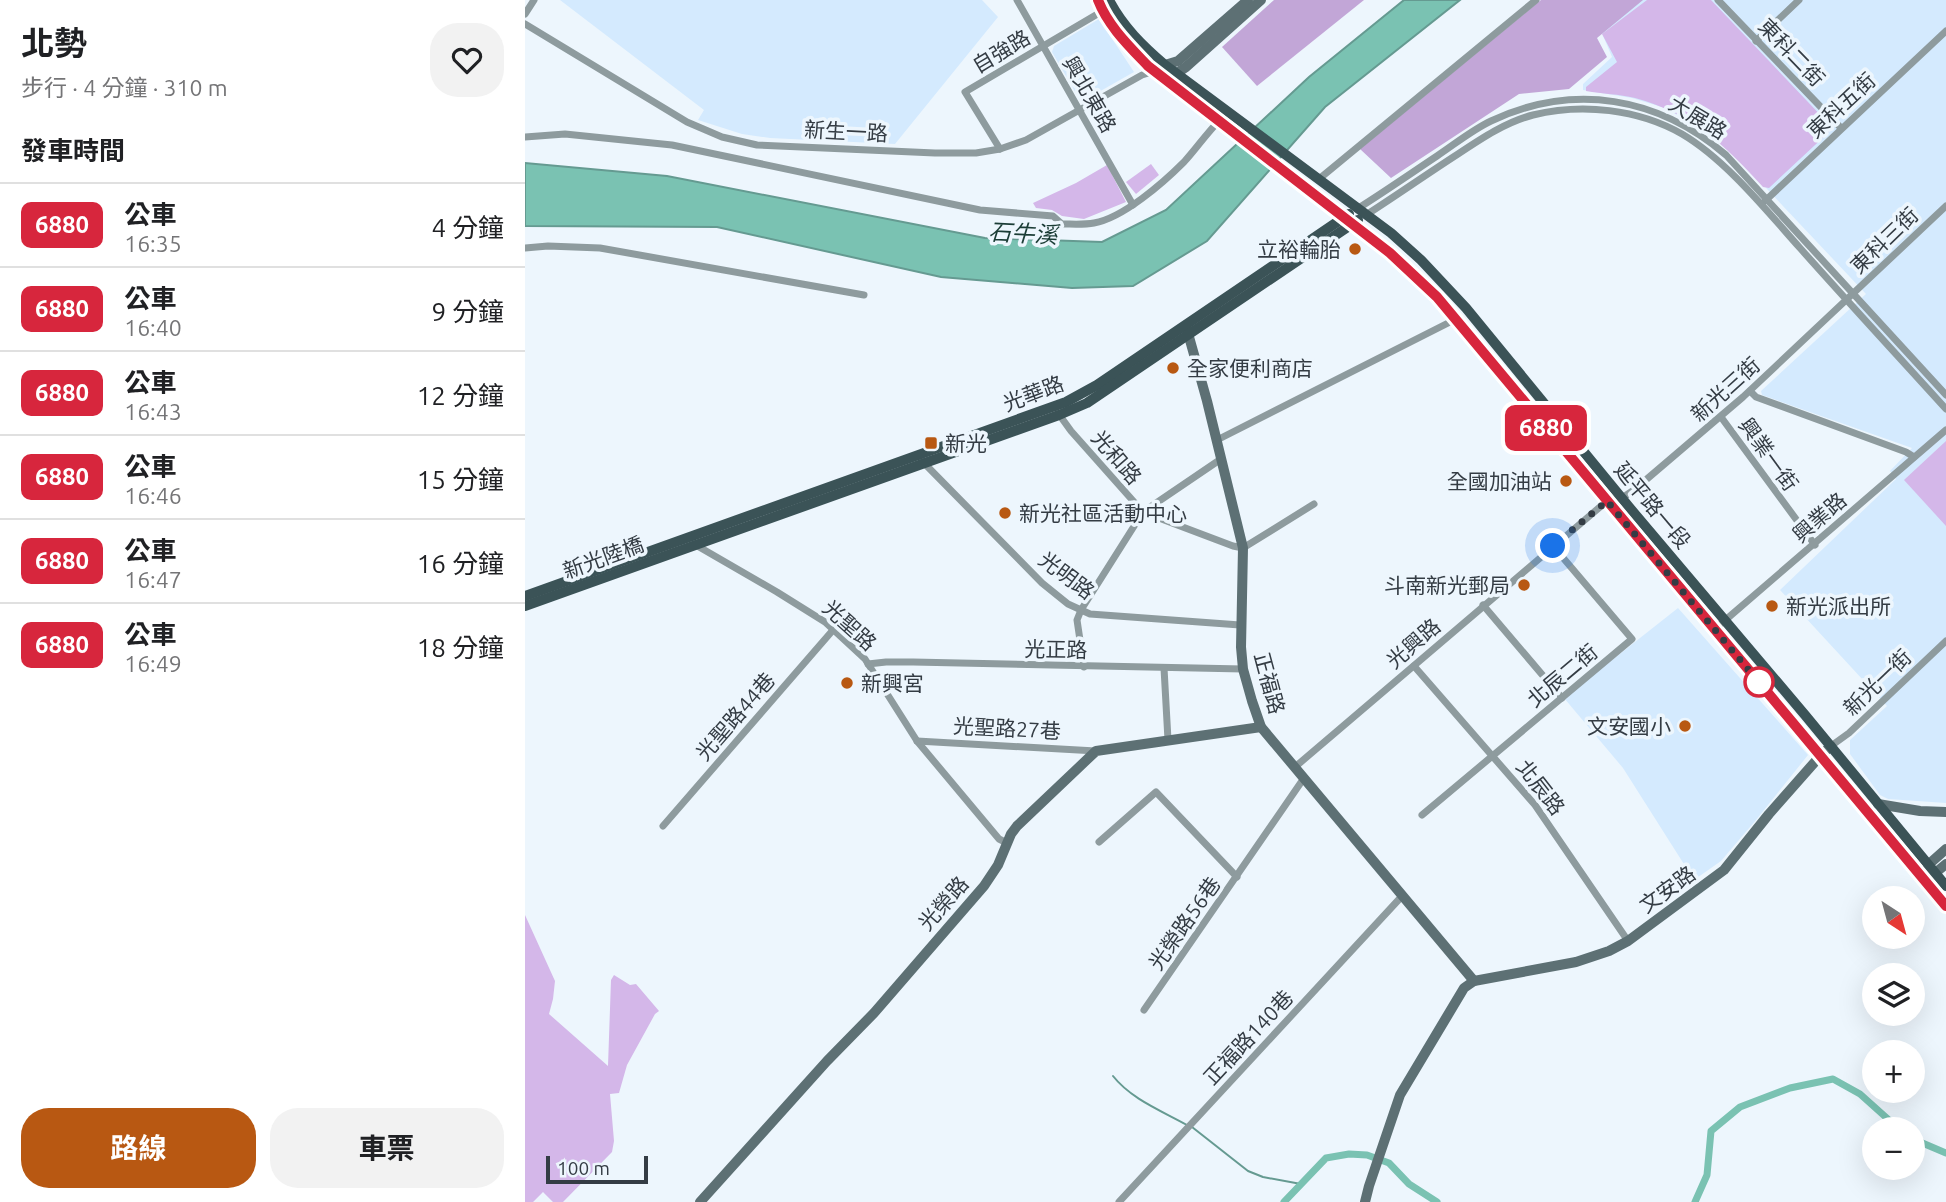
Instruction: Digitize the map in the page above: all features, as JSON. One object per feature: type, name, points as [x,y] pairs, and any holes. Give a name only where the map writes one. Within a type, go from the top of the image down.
[{"type":"main road","name":"延平路一段","points":[[1105,4],[1142,45],[1165,65],[1319,179],[1421,260],[1508,357],[1622,498],[1946,886]]},
{"type":"main road","name":"延平路一段","points":[[1105,4],[1117,32],[1155,71],[1349,220],[1390,253],[1437,297],[1946,906]]},
{"type":"main road","name":"光華路","points":[[690,541],[1057,411],[1087,403],[1187,330],[1361,212]]},
{"type":"main road","points":[[1496,368],[1508,357]]},
{"type":"main road","points":[[1551,433],[1562,424]]},
{"type":"main road","name":"新光陸橋","points":[[525,596],[690,541]]},
{"type":"main road","name":"新光陸橋","points":[[525,606],[690,541]]},
{"type":"street","points":[[525,14],[534,0]]},
{"type":"street","name":"興北東路","points":[[1017,0],[1133,205]]},
{"type":"street","points":[[1177,73],[1261,0]]},
{"type":"street","points":[[1319,179],[1536,0]]},
{"type":"street","name":"東科二街","points":[[1718,0],[1841,128]]},
{"type":"street","points":[[1756,41],[1800,0]]},
{"type":"street","points":[[1155,71],[1178,61],[1244,1]]},
{"type":"street","name":"自強路","points":[[1000,149],[965,92],[1043,46],[1105,4]]},
{"type":"street","name":"新生一路","points":[[525,24],[703,130],[742,142],[774,146],[935,153],[976,153],[1000,149],[1026,140],[1142,75],[1155,71],[1177,73]]},
{"type":"street","name":"東科五街","points":[[1760,205],[1946,31]]},
{"type":"street","name":"大展路","points":[[1361,212],[1467,135],[1522,109],[1577,99],[1611,100],[1661,113],[1692,129],[1726,155],[1946,395]]},
{"type":"street","name":"大展路","points":[[1361,212],[1487,135],[1532,116],[1564,110],[1608,110],[1646,119],[1680,133],[1719,162],[1946,409]]},
{"type":"street","points":[[525,137],[565,134],[672,145],[981,210],[1053,216],[1062,224],[1095,223],[1133,205],[1182,164],[1218,120]]},
{"type":"street","name":"東科三街","points":[[1847,300],[1946,206]]},
{"type":"street","points":[[525,248],[600,248],[865,295]]},
{"type":"street","name":"新光三街","points":[[1622,498],[1721,417],[1847,300]]},
{"type":"street","points":[[1217,440],[1456,319]]},
{"type":"street","name":"正福路","points":[[1187,330],[1243,548],[1240,625],[1243,669],[1262,727],[1474,981]]},
{"type":"street","points":[[1749,391],[1756,397],[1914,457]]},
{"type":"street","name":"光和路","points":[[1057,411],[1143,512],[1243,548]]},
{"type":"street","name":"興業一街","points":[[1721,417],[1815,545]]},
{"type":"street","name":"興業路","points":[[1715,629],[1946,430]]},
{"type":"street","name":"光明路","points":[[921,459],[1042,583],[1068,604],[1090,614],[1240,625]]},
{"type":"street","points":[[1084,667],[1077,620],[1143,512],[1221,459]]},
{"type":"street","name":"光興路","points":[[1295,767],[1607,501],[1622,498]]},
{"type":"street","points":[[1243,548],[1314,504]]},
{"type":"street","name":"光聖路","points":[[690,541],[825,622],[868,664],[917,741],[999,839],[1007,843]]},
{"type":"street","name":"北辰二街","points":[[1422,815],[1632,639],[1553,546]]},
{"type":"street","points":[[1483,605],[1562,698]]},
{"type":"street","name":"光聖路44巷","points":[[663,826],[833,630]]},
{"type":"street","name":"新光一街","points":[[1831,746],[1849,733],[1946,641]]},
{"type":"street","name":"光正路","points":[[868,664],[886,662],[1243,669]]},
{"type":"street","name":"北辰路","points":[[1413,666],[1535,805],[1628,941]]},
{"type":"street","points":[[1164,668],[1168,740]]},
{"type":"street","points":[[1096,751],[1262,727]]},
{"type":"street","name":"光聖路27巷","points":[[917,741],[1096,751]]},
{"type":"street","name":"文安路","points":[[1474,981],[1576,962],[1628,941],[1724,870],[1769,814],[1831,746]]},
{"type":"street","name":"光榮路","points":[[700,1202],[874,1013],[984,886],[998,865],[1017,825],[1096,751]]},
{"type":"street","points":[[1237,877],[1304,778]]},
{"type":"street","name":"光榮路56巷","points":[[1099,842],[1156,792],[1237,877],[1145,1010]]},
{"type":"street","points":[[1878,804],[1946,812]]},
{"type":"street","points":[[1926,881],[1946,849]]},
{"type":"street","points":[[1932,869],[1946,864]]},
{"type":"street","name":"正福路140巷","points":[[1119,1202],[1403,895]]},
{"type":"street","points":[[1365,1202],[1400,1095],[1464,988],[1474,981]]},
{"type":"shaded area","points":[[560,0],[982,0],[998,17],[895,144],[770,138],[742,134],[698,120],[704,110]]},
{"type":"shaded area","points":[[1274,0],[1364,0],[1257,86],[1222,47]]},
{"type":"shaded area","points":[[1404,0],[1460,0],[1325,107],[1207,241],[1133,286],[1072,288],[941,277],[717,227],[525,226],[525,163],[667,176],[985,238],[1102,242],[1166,210],[1309,77]]},
{"type":"shaded area","points":[[1541,0],[1643,0],[1597,38],[1607,57],[1569,89],[1519,94],[1391,178],[1360,149]]},
{"type":"shaded area","points":[[1641,0],[1946,0],[1946,803],[1888,799],[1880,795],[1850,754],[1850,740],[1887,706],[1780,590],[1896,479],[1890,471],[1912,448],[1762,395],[1761,391],[1866,294],[1733,153],[1702,129],[1665,108],[1632,98],[1583,90],[1583,84],[1612,57],[1601,31]]},
{"type":"shaded area","points":[[1647,0],[1711,0],[1828,123],[1829,132],[1769,188],[1763,187],[1721,144],[1673,112],[1635,98],[1586,91],[1586,87],[1617,62],[1602,34]]},
{"type":"shaded area","points":[[1099,19],[1134,72],[1081,102],[1052,52],[1054,46]]},
{"type":"shaded area","points":[[1151,164],[1159,175],[1136,194],[1126,182]]},
{"type":"shaded area","points":[[1107,165],[1126,202],[1084,219],[1036,208],[1033,203],[1076,183]]},
{"type":"shaded area","points":[[1946,441],[1946,526],[1904,480]]},
{"type":"shaded area","name":"文安國小","points":[[1678,608],[1808,755],[1721,861],[1694,880],[1623,768],[1564,698]]},
{"type":"shaded area","points":[[525,915],[555,981],[549,1014],[608,1066],[611,980],[614,975],[630,985],[636,984],[659,1011],[627,1065],[619,1093],[610,1094],[614,1141],[612,1152],[563,1202],[553,1202],[543,1192],[533,1202],[525,1202]]},
{"type":"waterway","points":[[1113,1076],[1138,1098],[1187,1125]]},
{"type":"waterway","points":[[1695,1202],[1707,1175],[1711,1131],[1740,1107],[1790,1088],[1833,1079],[1860,1094],[1886,1117]]},
{"type":"waterway","points":[[1192,1127],[1248,1171],[1263,1177],[1301,1184]]},
{"type":"waterway","points":[[1925,1144],[1946,1153]]},
{"type":"waterway","points":[[1284,1202],[1326,1158],[1349,1154],[1367,1155],[1389,1163],[1409,1184],[1437,1202]]},
{"type":"bus line","name":"6880","points":[[1098,0],[1102,11],[1117,32],[1148,66],[1390,253],[1437,297],[1946,906]]},
{"type":"place","name":"立裕輪胎","points":[[1355,249]]},
{"type":"place","name":"全家便利商店","points":[[1173,368]]},
{"type":"place","name":"新光","points":[[931,443]]},
{"type":"place","name":"全國加油站","points":[[1566,481]]},
{"type":"place","name":"新光社區活動中心","points":[[1005,513]]},
{"type":"place","name":"斗南新光郵局","points":[[1524,585]]},
{"type":"place","name":"新光派出所","points":[[1772,606]]},
{"type":"place","name":"新興宮","points":[[847,683]]},
{"type":"place","name":"文安國小","points":[[1685,726]]},
{"type":"route","points":[[1553,546],[1607,501],[1762,686],[1759,682]]},
{"type":"water label","name":"石牛溪","points":[[1023,233]]}]
